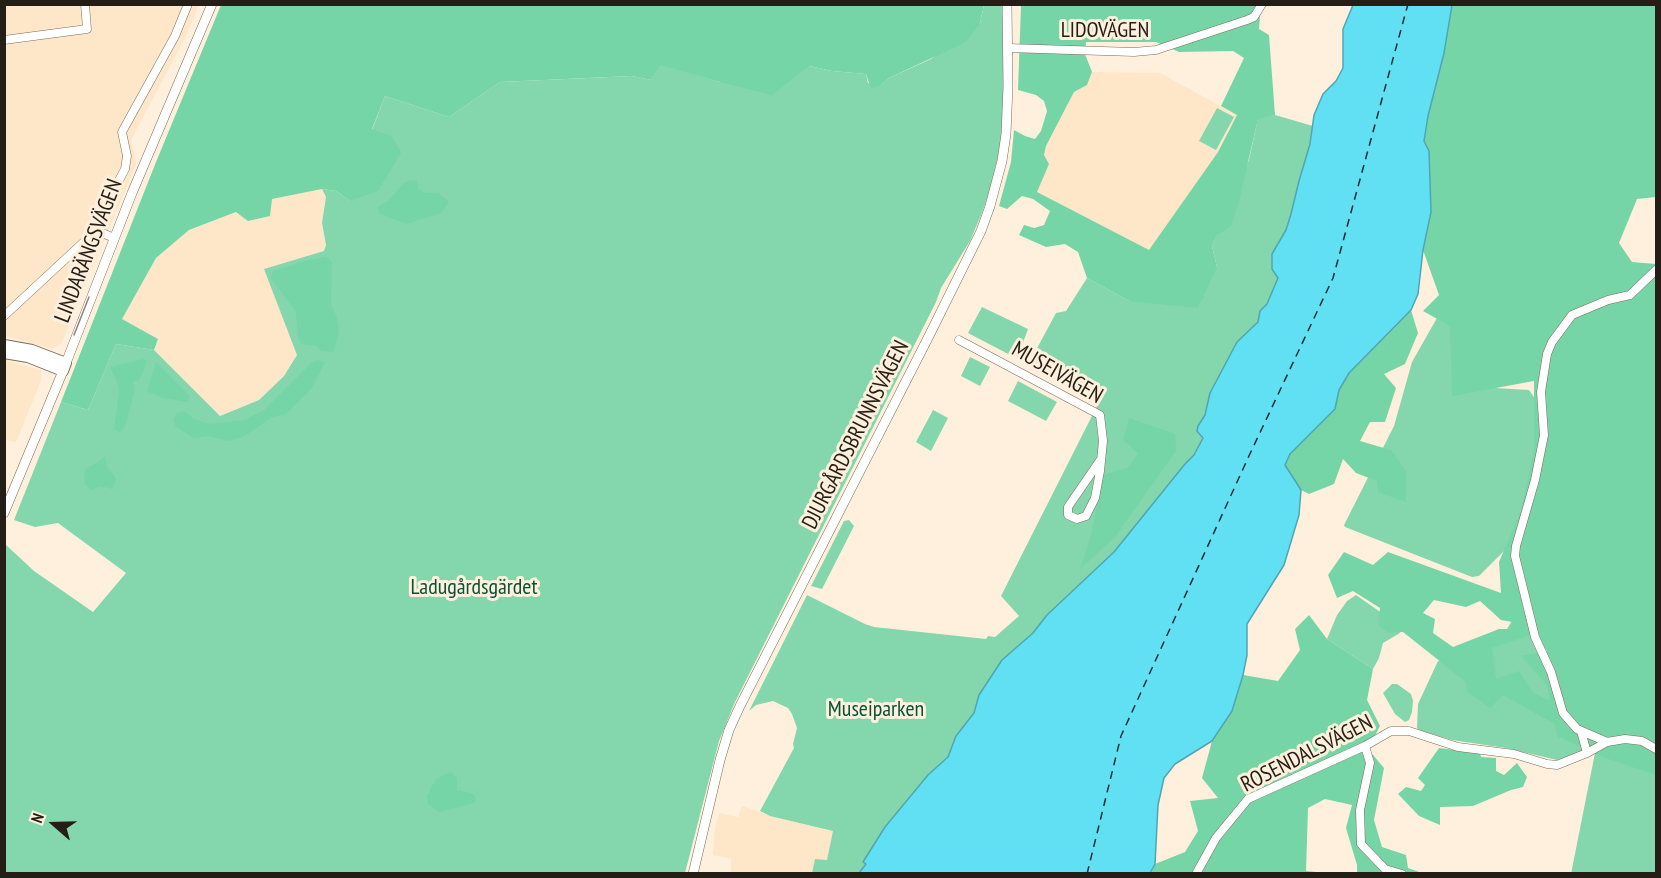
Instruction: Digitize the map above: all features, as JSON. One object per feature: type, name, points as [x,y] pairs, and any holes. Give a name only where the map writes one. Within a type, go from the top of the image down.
[{"type":"main road","points":[[4,345],[32,350],[64,367]]},
{"type":"main road","points":[[4,353],[64,367]]},
{"type":"street","points":[[4,40],[87,30],[85,4]]},
{"type":"street","points":[[4,316],[87,238],[93,229],[125,169],[127,156],[122,132],[174,36],[188,4]]},
{"type":"street","name":"LINDARÄNGSVÄGEN","points":[[4,513],[114,238],[212,4]]},
{"type":"street","name":"DJURGÅRDSBRUNNSVÄGEN","points":[[693,873],[729,730],[966,262],[990,206],[1002,161],[1006,134],[1008,48],[1006,4]]},
{"type":"street","name":"LIDOVÄGEN","points":[[1008,48],[1134,52],[1156,50],[1254,17],[1262,4]]},
{"type":"street","points":[[93,229],[114,238]]},
{"type":"street","points":[[1656,270],[1630,295],[1608,300],[1568,318],[1549,348],[1542,395],[1544,435],[1515,556],[1535,637],[1551,672],[1563,713],[1577,729],[1607,742],[1634,739],[1656,749]]},
{"type":"street","name":"MUSEIVÄGEN","points":[[959,340],[1100,415],[1103,441],[1101,459],[1095,498],[1086,516],[1077,519],[1068,515],[1068,507],[1101,459]]},
{"type":"street","name":"ROSENDALSVÄGEN","points":[[1196,873],[1216,838],[1248,799],[1365,746],[1391,731],[1402,730],[1458,747],[1514,754],[1557,765],[1607,742]]},
{"type":"street","points":[[1581,731],[1587,753]]},
{"type":"street","points":[[1365,746],[1370,763],[1360,810],[1361,844],[1385,869],[1402,873]]},
{"type":"shaded area","points":[[5,5],[199,5],[185,38],[131,140],[136,164],[61,344],[52,349],[5,336]]},
{"type":"shaded area","points":[[1092,72],[1160,73],[1237,115],[1218,152],[1149,251],[1037,192],[1046,146],[1074,92],[1087,85]]},
{"type":"shaded area","points":[[322,189],[326,197],[322,223],[326,245],[297,355],[284,376],[259,400],[220,416],[154,350],[158,339],[121,319],[156,258],[189,230],[272,199]]},
{"type":"shaded area","points":[[5,360],[41,370],[41,381],[16,442],[5,440]]},
{"type":"shaded area","points":[[742,806],[770,816],[833,831],[827,861],[815,860],[812,873],[731,873],[731,859],[713,855],[715,828],[719,813],[738,817]]},
{"type":"green space","points":[[221,4],[984,5],[980,23],[966,42],[889,78],[881,85],[871,89],[866,74],[809,66],[772,95],[661,65],[651,80],[632,76],[500,82],[449,117],[385,96],[372,129],[392,136],[401,153],[378,191],[350,201],[336,191],[322,189],[272,199],[270,216],[248,221],[236,212],[189,230],[156,258],[122,319],[158,339],[154,350],[116,344],[88,410],[61,402]]},
{"type":"green space","name":"Ladugårdsgärdet","points":[[984,5],[1003,5],[1005,60],[1001,143],[990,191],[970,241],[941,288],[735,702],[719,741],[685,873],[5,873],[5,544],[34,571],[93,612],[126,573],[58,523],[35,527],[14,520],[61,402],[88,410],[116,344],[154,350],[220,416],[259,400],[284,376],[297,355],[264,269],[324,251],[326,245],[322,223],[326,197],[322,189],[336,191],[350,201],[385,96],[449,117],[500,82],[632,76],[651,80],[661,64],[720,82],[809,66],[866,74],[868,83],[881,85],[889,78],[931,59],[980,23]]},
{"type":"green space","points":[[1021,5],[1261,5],[1259,29],[1269,35],[1275,115],[1258,119],[1239,201],[1231,226],[1217,235],[1212,246],[1217,267],[1198,308],[1129,301],[1087,278],[1078,252],[1065,244],[1046,247],[1019,235],[1024,225],[1034,228],[1044,225],[1050,211],[1033,199],[1022,196],[1007,209],[999,206],[1011,162],[1014,130],[1035,139],[1041,131],[1047,111],[1044,101],[1036,95],[1018,90]],"holes":[[[1086,42],[1156,42],[1179,52],[1233,51],[1244,58],[1221,106],[1237,115],[1218,152],[1149,250],[1037,192],[1049,164],[1044,155],[1046,146],[1074,92],[1087,85],[1092,72],[1085,54]]]},
{"type":"green space","points":[[1452,5],[1656,5],[1656,197],[1637,199],[1619,243],[1632,262],[1656,264],[1656,775],[1605,758],[1557,736],[1555,724],[1503,695],[1490,708],[1467,691],[1466,682],[1403,632],[1388,633],[1378,625],[1380,608],[1353,591],[1337,598],[1328,575],[1344,552],[1373,565],[1388,552],[1501,593],[1499,562],[1521,511],[1534,450],[1534,381],[1452,396],[1450,326],[1423,311],[1439,295],[1423,250],[1431,212],[1429,151],[1424,141],[1444,53]],"holes":[[[1434,600],[1466,607],[1480,601],[1501,620],[1512,622],[1510,629],[1499,629],[1453,647],[1433,633],[1435,619],[1423,613]],[[1534,634],[1547,651],[1521,656],[1547,685],[1550,701],[1533,693],[1519,671],[1496,679],[1492,648]]]},
{"type":"green space","points":[[1217,108],[1234,117],[1216,150],[1199,141]]},
{"type":"green space","name":"Museiparken","points":[[1275,115],[1313,126],[1286,230],[1272,254],[1279,278],[1267,304],[1260,311],[1258,322],[1210,393],[1205,415],[1198,426],[1203,438],[1194,455],[1114,552],[1047,615],[1033,633],[1002,660],[979,695],[974,713],[956,736],[948,757],[928,775],[885,827],[859,873],[812,873],[815,859],[827,860],[833,831],[770,816],[760,811],[794,748],[797,728],[792,714],[788,708],[773,701],[756,705],[749,711],[807,595],[874,627],[986,639],[988,636],[995,637],[1019,616],[1001,596],[1099,402],[1028,365],[1056,313],[1066,311],[1087,278],[1129,301],[1217,267],[1212,246],[1249,160],[1258,118]]},
{"type":"green space","points":[[410,180],[417,181],[418,188],[424,193],[438,193],[449,202],[441,213],[406,224],[380,214],[377,207],[388,201],[403,184]]},
{"type":"green space","points":[[326,257],[332,262],[331,305],[337,318],[339,332],[333,352],[321,351],[317,346],[302,344],[298,338],[296,314],[271,278],[273,271]]},
{"type":"green space","points":[[1446,302],[1478,387],[1529,390],[1536,400],[1541,438],[1513,542],[1479,576],[1472,577],[1344,525],[1394,426],[1412,362]]},
{"type":"green space","points":[[982,307],[1028,329],[1021,348],[1014,357],[968,333]]},
{"type":"green space","points":[[1411,310],[1418,333],[1405,364],[1384,374],[1396,388],[1385,422],[1370,422],[1360,441],[1391,450],[1406,471],[1406,502],[1378,492],[1377,481],[1356,473],[1343,459],[1334,484],[1309,494],[1301,490],[1285,465],[1290,454],[1335,409],[1339,390],[1349,373]]},
{"type":"green space","points":[[970,357],[990,367],[980,386],[961,376]]},
{"type":"green space","points":[[144,359],[147,361],[139,381],[133,381],[134,392],[123,430],[120,432],[114,430],[119,391],[110,367]]},
{"type":"green space","points":[[318,360],[325,362],[312,388],[286,414],[272,417],[243,437],[229,441],[208,436],[194,438],[176,427],[173,420],[177,413],[184,411],[194,419],[209,424],[245,420],[264,410],[311,363]]},
{"type":"green space","points":[[156,362],[190,396],[187,402],[160,397],[147,391]]},
{"type":"green space","points":[[1018,381],[1057,402],[1046,421],[1008,401]]},
{"type":"green space","points":[[933,410],[948,418],[931,451],[916,442]]},
{"type":"green space","points":[[1129,418],[1175,434],[1176,451],[1115,537],[1080,569],[1091,536],[1102,475],[1128,468],[1138,453],[1123,440]]},
{"type":"green space","points":[[105,456],[107,467],[116,478],[113,489],[99,486],[93,490],[90,489],[85,484],[84,473],[87,468]]},
{"type":"green space","points":[[849,520],[854,526],[822,589],[811,586],[844,521]]},
{"type":"green space","points":[[1356,595],[1396,623],[1400,633],[1383,643],[1373,669],[1327,639],[1337,615],[1347,601]]},
{"type":"green space","points":[[1523,602],[1583,741],[1583,750],[1578,755],[1557,760],[1506,748],[1452,740],[1419,730],[1417,728],[1418,704],[1438,661],[1467,660],[1504,634]]},
{"type":"green space","points":[[1309,615],[1327,639],[1373,669],[1367,700],[1380,726],[1368,749],[1384,768],[1374,820],[1382,847],[1406,855],[1408,868],[1422,873],[1357,873],[1357,865],[1346,828],[1352,805],[1325,799],[1308,808],[1306,871],[1327,873],[1150,874],[1155,864],[1185,852],[1198,831],[1190,801],[1218,798],[1202,778],[1212,741],[1232,711],[1243,675],[1278,681],[1300,650],[1295,629]]},
{"type":"green space","points":[[1392,684],[1397,684],[1411,694],[1412,712],[1409,720],[1405,722],[1395,714],[1383,693]]},
{"type":"green space","points":[[1439,748],[1480,753],[1481,757],[1496,758],[1496,771],[1504,775],[1517,763],[1527,777],[1523,787],[1473,806],[1440,807],[1440,825],[1419,816],[1398,794],[1406,787],[1421,791],[1425,785],[1418,778]]},
{"type":"green space","points":[[1595,753],[1656,774],[1656,873],[1571,874]]},
{"type":"green space","points":[[449,773],[457,778],[457,790],[474,794],[476,800],[474,803],[439,812],[428,804],[427,796],[436,779]]},
{"type":"water","points":[[1353,5],[1452,5],[1444,53],[1424,141],[1429,151],[1431,212],[1423,250],[1418,294],[1411,310],[1349,373],[1339,390],[1335,409],[1290,454],[1285,465],[1301,490],[1299,515],[1284,565],[1247,624],[1247,655],[1232,711],[1212,741],[1175,764],[1164,778],[1158,805],[1155,864],[1150,873],[859,873],[866,864],[863,862],[885,827],[928,775],[948,757],[956,736],[974,713],[979,695],[1002,660],[1033,633],[1047,615],[1114,552],[1194,455],[1203,438],[1197,431],[1205,415],[1210,393],[1237,342],[1258,322],[1260,311],[1267,304],[1278,278],[1272,269],[1272,254],[1286,230],[1291,214],[1310,144],[1314,115],[1323,94],[1336,81],[1343,68],[1343,29]]},
{"type":"ferry route","points":[[1087,874],[1121,736],[1333,278],[1408,4]]},
{"type":"tram line","points":[[74,335],[89,297]]}]
